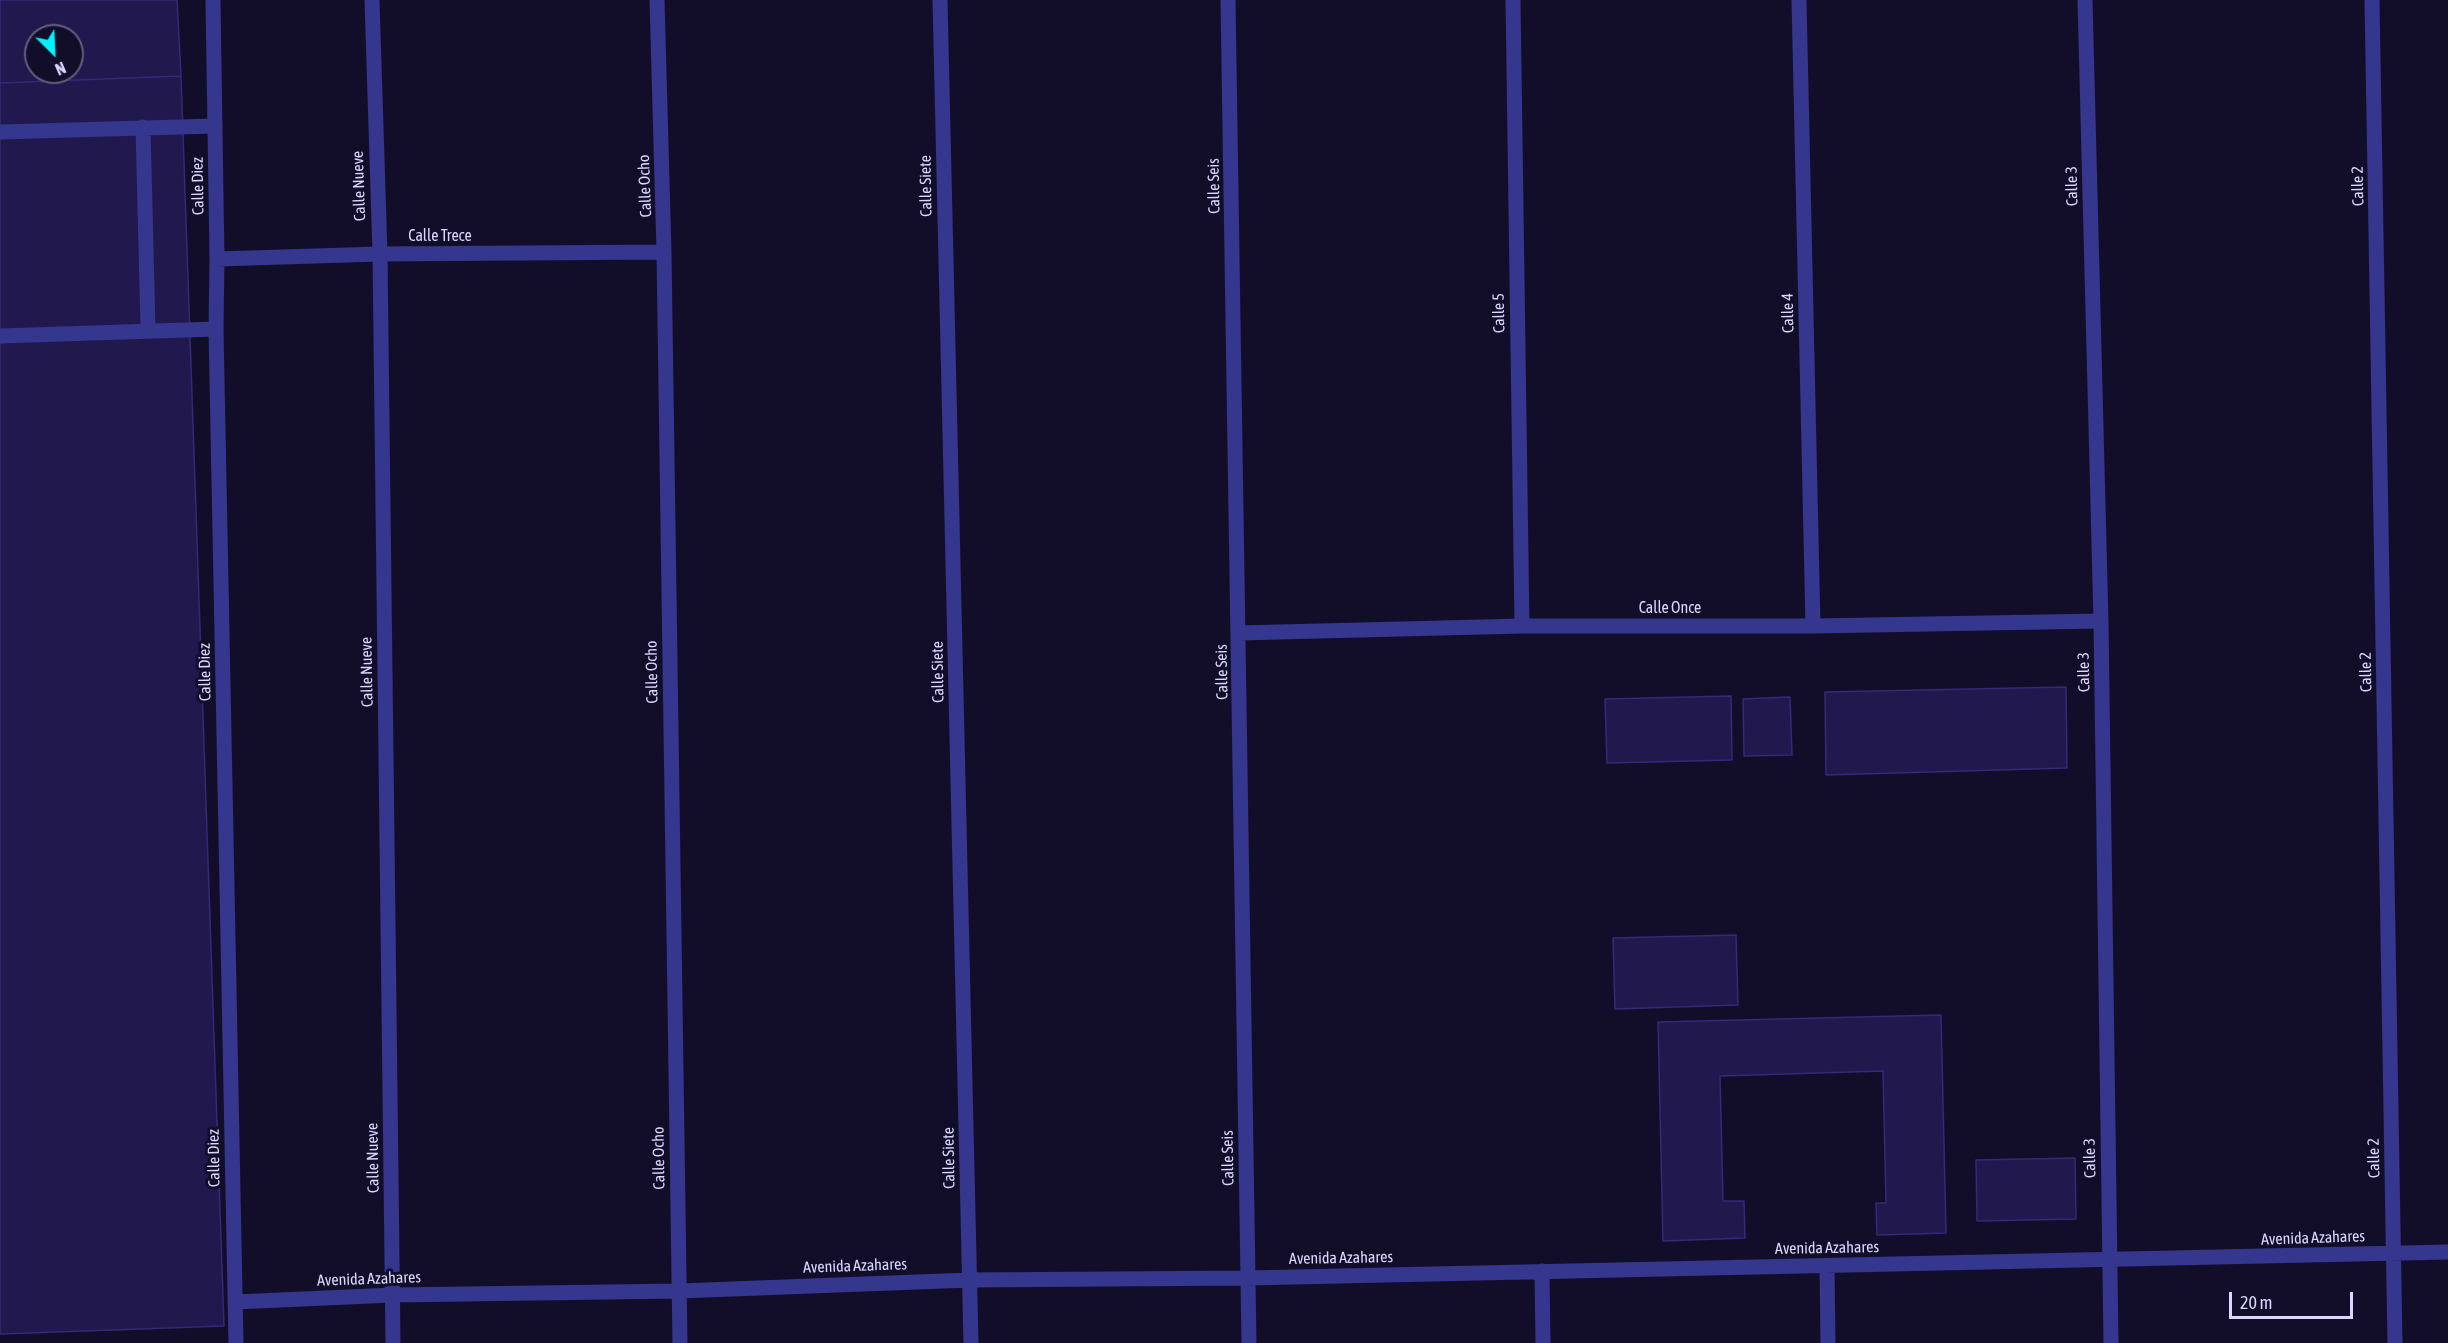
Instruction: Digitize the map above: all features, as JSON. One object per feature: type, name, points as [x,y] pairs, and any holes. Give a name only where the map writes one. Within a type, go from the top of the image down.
[{"type":"street","name":"Calle Diez","points":[[213,0],[216,328],[236,1343]]},
{"type":"street","name":"Calle Nueve","points":[[372,0],[380,254],[393,1343]]},
{"type":"street","name":"Calle Ocho","points":[[657,0],[664,252],[680,1343]]},
{"type":"street","name":"Calle Siete","points":[[940,0],[971,1343]]},
{"type":"street","name":"Calle Seis","points":[[1228,0],[1249,1343]]},
{"type":"street","name":"Calle 5","points":[[1512,0],[1522,626]]},
{"type":"street","name":"Calle 4","points":[[1799,0],[1813,626]]},
{"type":"street","name":"Calle 3","points":[[2085,0],[2101,621],[2111,1343]]},
{"type":"street","name":"Calle 2","points":[[2372,0],[2395,1343]]},
{"type":"street","points":[[0,132],[215,126]]},
{"type":"street","points":[[143,127],[148,329]]},
{"type":"street","name":"Calle Trece","points":[[217,259],[380,254],[664,252]]},
{"type":"street","points":[[0,336],[216,328]]},
{"type":"street","name":"Calle Once","points":[[1239,633],[1522,626],[1813,626],[2101,621]]},
{"type":"street","name":"Avenida Azahares","points":[[235,1302],[393,1295],[679,1291],[970,1280],[1248,1278],[2448,1252]]},
{"type":"street","points":[[1827,1267],[1828,1343]]},
{"type":"street","points":[[1542,1271],[1543,1343]]},
{"type":"building","points":[[0,0],[177,0],[181,76],[84,80],[84,24],[24,24],[24,82],[0,83]]},
{"type":"building","points":[[181,76],[224,1326],[0,1334],[0,83],[84,84],[84,80]]},
{"type":"building","points":[[2066,687],[2067,768],[1826,775],[1825,692]]},
{"type":"building","points":[[1731,696],[1732,760],[1607,763],[1605,699]]},
{"type":"building","points":[[1790,697],[1792,755],[1744,756],[1743,699]]},
{"type":"building","points":[[1736,935],[1738,1005],[1615,1009],[1613,938]]},
{"type":"building","points":[[1941,1015],[1946,1233],[1877,1235],[1876,1203],[1886,1203],[1883,1071],[1720,1076],[1723,1201],[1744,1201],[1745,1238],[1663,1241],[1658,1022]]},
{"type":"building","points":[[2075,1158],[2076,1219],[1977,1221],[1976,1160]]}]
